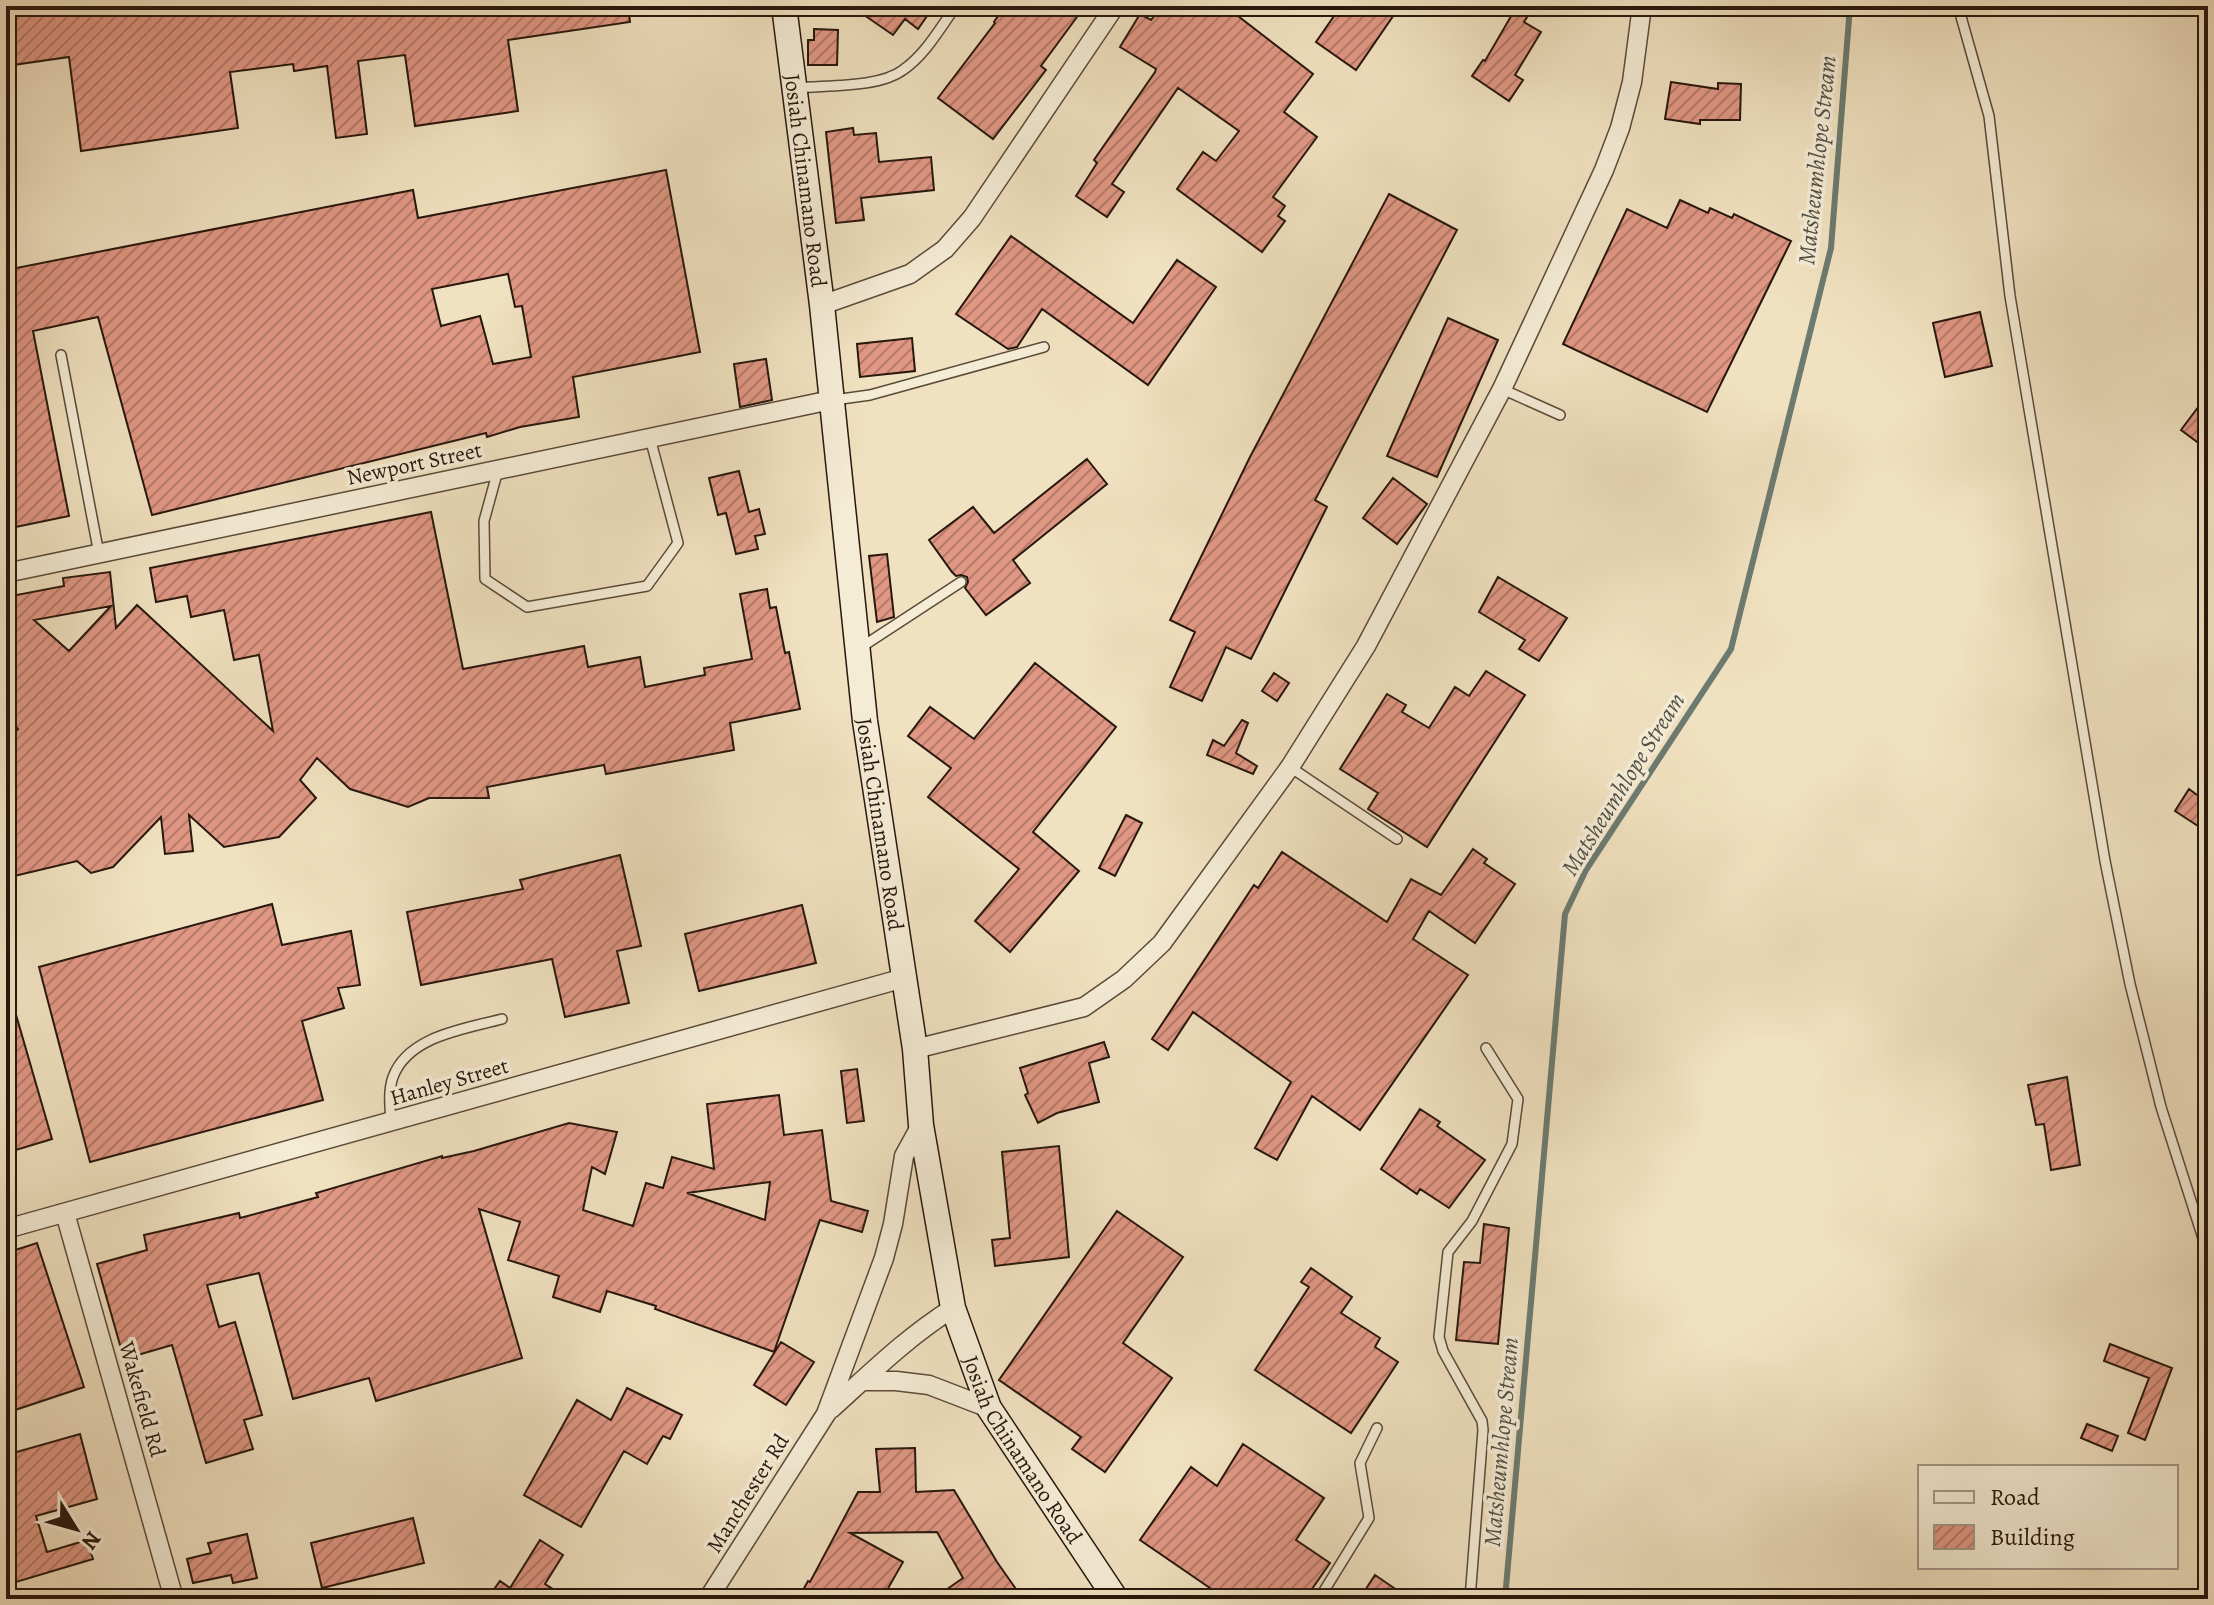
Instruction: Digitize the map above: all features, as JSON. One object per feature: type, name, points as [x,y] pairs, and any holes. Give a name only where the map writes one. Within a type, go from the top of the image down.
[{"type":"street","name":"Josiah Chinamano Road","points":[[784,6],[822,305],[865,721],[915,1049],[921,1125],[953,1308],[989,1408],[1116,1599]]},
{"type":"street","points":[[822,305],[910,274],[945,249],[972,218],[1115,6]]},
{"type":"street","points":[[915,1049],[1084,1007],[1124,979],[1162,943],[1290,767],[1366,646],[1502,389],[1604,170],[1620,128],[1632,82],[1642,6]]},
{"type":"street","name":"Newport Street","points":[[6,573],[831,400]]},
{"type":"street","name":"Hanley Street","points":[[6,1229],[904,978]]},
{"type":"street","points":[[826,1414],[884,1258],[904,1156],[921,1125]]},
{"type":"street","name":"Wakefield Rd","points":[[65,1213],[174,1599]]},
{"type":"street","points":[[826,1414],[919,1329],[953,1308]]},
{"type":"street","points":[[862,1381],[929,1385],[989,1408]]},
{"type":"street","name":"Manchester Rd","points":[[708,1599],[826,1414]]},
{"type":"lane","points":[[794,88],[884,80],[902,71],[921,54],[956,6]]},
{"type":"lane","points":[[1958,6],[1989,116],[2010,296],[2105,861],[2161,1107],[2208,1254]]},
{"type":"lane","points":[[831,400],[870,395],[1044,347]]},
{"type":"lane","points":[[61,355],[99,554]]},
{"type":"lane","points":[[1502,389],[1560,415]]},
{"type":"lane","points":[[498,470],[484,521],[485,579],[527,607],[647,586],[678,543],[650,438]]},
{"type":"lane","points":[[858,650],[961,582]]},
{"type":"lane","points":[[1290,767],[1397,839]]},
{"type":"lane","points":[[391,1122],[393,1076],[410,1052],[440,1036],[502,1019]]},
{"type":"lane","points":[[1470,1599],[1482,1421],[1443,1351],[1439,1337],[1448,1252],[1472,1221],[1512,1144],[1515,1131],[1518,1099],[1486,1048]]},
{"type":"lane","points":[[1319,1599],[1369,1518],[1360,1463],[1377,1428]]},
{"type":"building","points":[[6,6],[628,6],[630,22],[508,40],[518,111],[415,126],[405,55],[358,61],[367,134],[336,138],[327,66],[294,71],[293,64],[230,72],[238,128],[81,151],[69,57],[6,66]]},
{"type":"building","points":[[851,6],[934,6],[918,29],[905,19],[893,35]]},
{"type":"building","points":[[1005,6],[1085,6],[1041,66],[1046,70],[993,139],[938,98]]},
{"type":"building","points":[[1162,6],[1225,6],[1313,74],[1284,112],[1317,137],[1273,197],[1285,206],[1278,216],[1285,221],[1262,252],[1177,189],[1203,152],[1216,161],[1239,131],[1178,88],[1112,184],[1124,192],[1107,217],[1076,196],[1097,163],[1094,160],[1156,69],[1120,47],[1140,14],[1151,20]]},
{"type":"building","points":[[1341,6],[1400,6],[1356,70],[1316,42]]},
{"type":"building","points":[[1517,6],[1534,6],[1524,22],[1541,32],[1515,75],[1523,80],[1509,101],[1472,76],[1485,61]]},
{"type":"building","points":[[814,29],[838,30],[837,65],[808,65],[808,40],[814,40]]},
{"type":"building","points":[[1671,82],[1718,89],[1718,83],[1741,84],[1740,120],[1700,120],[1700,124],[1665,119]]},
{"type":"building","points":[[853,128],[854,135],[876,133],[879,162],[931,157],[934,190],[861,198],[864,220],[836,223],[826,132]]},
{"type":"building","points":[[666,170],[700,352],[573,377],[579,417],[520,427],[487,437],[486,433],[152,515],[98,317],[33,331],[69,516],[6,529],[6,270],[413,190],[418,218]],"holes":[[[508,274],[515,307],[522,306],[531,357],[493,364],[480,316],[441,326],[432,289]]]},
{"type":"building","points":[[1389,194],[1457,230],[1315,500],[1327,507],[1251,659],[1226,647],[1202,701],[1170,687],[1195,632],[1170,620],[1250,457]]},
{"type":"building","points":[[1680,200],[1708,213],[1710,208],[1732,218],[1734,214],[1791,241],[1707,412],[1563,344],[1627,209],[1667,228]]},
{"type":"building","points":[[1011,236],[1133,323],[1177,260],[1216,287],[1148,385],[1042,309],[1017,347],[1008,349],[956,314]]},
{"type":"building","points":[[1980,312],[1992,366],[1945,377],[1933,323]]},
{"type":"building","points":[[1448,318],[1498,340],[1437,477],[1387,456]]},
{"type":"building","points":[[912,338],[915,371],[860,377],[857,344]]},
{"type":"building","points":[[766,359],[772,400],[740,407],[734,364]]},
{"type":"building","points":[[2208,394],[2208,450],[2181,430]]},
{"type":"building","points":[[1087,459],[1107,484],[1013,560],[1030,583],[986,615],[965,588],[967,577],[956,576],[929,540],[973,507],[994,533]]},
{"type":"building","points":[[739,471],[749,512],[759,509],[765,534],[755,536],[758,549],[736,554],[726,513],[718,515],[709,478]]},
{"type":"building","points":[[1393,478],[1427,504],[1397,544],[1363,518]]},
{"type":"building","points":[[431,512],[463,669],[584,646],[588,667],[640,657],[645,687],[705,675],[704,668],[752,659],[740,594],[767,589],[770,608],[776,607],[785,653],[789,652],[800,709],[730,723],[734,750],[606,774],[604,765],[487,787],[489,798],[429,798],[408,807],[350,789],[317,758],[300,780],[316,798],[279,837],[224,847],[189,815],[193,851],[165,854],[161,817],[113,867],[91,873],[77,861],[6,878],[6,741],[18,729],[6,718],[6,597],[64,586],[63,578],[110,572],[116,628],[137,605],[273,731],[259,655],[234,660],[224,610],[191,617],[187,596],[156,602],[150,568]],"holes":[[[111,606],[69,651],[34,620]]]},
{"type":"building","points":[[887,554],[894,617],[877,622],[869,556]]},
{"type":"building","points":[[1498,577],[1567,618],[1539,661],[1519,649],[1525,640],[1479,612]]},
{"type":"building","points":[[1035,663],[1116,727],[1033,832],[1079,871],[1010,952],[975,921],[1019,869],[928,797],[951,768],[908,736],[930,707],[974,739]]},
{"type":"building","points":[[1486,671],[1525,695],[1427,847],[1368,809],[1378,793],[1340,769],[1387,694],[1406,705],[1402,712],[1429,728],[1455,687],[1469,696]]},
{"type":"building","points":[[1274,673],[1289,683],[1277,701],[1262,691]]},
{"type":"building","points":[[1242,720],[1248,723],[1236,753],[1257,766],[1253,774],[1207,755],[1213,740],[1224,746]]},
{"type":"building","points":[[2189,789],[2208,803],[2208,819],[2201,828],[2175,811]]},
{"type":"building","points":[[1126,815],[1142,823],[1115,876],[1099,868]]},
{"type":"building","points":[[1473,849],[1487,859],[1484,863],[1515,884],[1475,943],[1429,911],[1413,939],[1468,975],[1360,1130],[1312,1096],[1277,1160],[1255,1148],[1291,1082],[1193,1012],[1168,1050],[1152,1039],[1254,885],[1258,888],[1282,852],[1387,922],[1411,879],[1441,895]]},
{"type":"building","points":[[620,855],[641,946],[617,951],[629,1003],[565,1017],[552,959],[421,985],[407,912],[523,889],[520,880]]},
{"type":"building","points":[[272,904],[282,945],[351,931],[360,985],[338,988],[344,1008],[302,1021],[323,1100],[90,1162],[39,967]]},
{"type":"building","points":[[802,905],[816,963],[699,991],[685,934]]},
{"type":"building","points":[[6,994],[10,994],[52,1139],[6,1153]]},
{"type":"building","points":[[1104,1042],[1109,1057],[1089,1063],[1099,1102],[1057,1113],[1038,1123],[1025,1095],[1028,1093],[1020,1068]]},
{"type":"building","points":[[857,1069],[864,1121],[847,1123],[841,1071]]},
{"type":"building","points":[[2067,1077],[2080,1165],[2051,1170],[2044,1124],[2036,1125],[2028,1085]]},
{"type":"building","points":[[779,1095],[784,1135],[822,1130],[831,1201],[868,1211],[862,1232],[820,1220],[774,1352],[655,1309],[656,1306],[607,1291],[600,1312],[553,1297],[559,1276],[508,1260],[520,1222],[479,1209],[522,1358],[376,1401],[369,1378],[293,1399],[259,1273],[207,1285],[219,1327],[235,1322],[262,1415],[244,1420],[253,1449],[206,1463],[172,1345],[124,1359],[97,1264],[147,1250],[144,1235],[239,1213],[240,1218],[318,1197],[316,1193],[442,1156],[474,1151],[569,1123],[617,1132],[605,1174],[592,1167],[583,1210],[633,1226],[646,1183],[663,1188],[672,1157],[714,1169],[707,1104]],"holes":[[[770,1182],[765,1220],[687,1193]]]},
{"type":"building","points":[[1420,1109],[1440,1122],[1437,1126],[1485,1160],[1449,1208],[1420,1189],[1417,1194],[1381,1169]]},
{"type":"building","points":[[1059,1146],[1069,1257],[995,1266],[992,1240],[1010,1238],[1002,1152]]},
{"type":"building","points":[[1117,1211],[1183,1257],[1123,1343],[1172,1378],[1105,1472],[1072,1449],[1081,1437],[999,1380]]},
{"type":"building","points":[[1484,1224],[1509,1228],[1498,1344],[1456,1340],[1464,1262],[1480,1263]]},
{"type":"building","points":[[37,1243],[84,1387],[6,1413],[6,1253]]},
{"type":"building","points":[[1311,1268],[1352,1297],[1341,1313],[1380,1338],[1375,1347],[1398,1362],[1351,1433],[1255,1370],[1309,1287],[1301,1282]]},
{"type":"building","points":[[781,1342],[814,1362],[786,1405],[754,1385]]},
{"type":"building","points":[[2110,1344],[2172,1368],[2145,1440],[2128,1433],[2149,1378],[2104,1361]]},
{"type":"building","points":[[627,1388],[682,1415],[670,1439],[663,1436],[647,1464],[624,1451],[581,1527],[524,1495],[577,1400],[611,1420]]},
{"type":"building","points":[[2087,1424],[2118,1436],[2112,1451],[2081,1438]]},
{"type":"building","points":[[80,1434],[97,1499],[36,1516],[47,1552],[87,1540],[93,1559],[6,1585],[6,1455]]},
{"type":"building","points":[[1243,1444],[1324,1498],[1296,1540],[1330,1563],[1305,1599],[1226,1599],[1140,1540],[1191,1467],[1217,1486]]},
{"type":"building","points":[[915,1448],[916,1492],[954,1490],[1023,1599],[933,1599],[963,1578],[937,1532],[850,1533],[903,1562],[882,1599],[798,1599],[858,1492],[880,1492],[876,1449]]},
{"type":"building","points":[[413,1518],[424,1563],[322,1588],[311,1543]]},
{"type":"building","points":[[247,1534],[257,1578],[233,1583],[231,1575],[193,1583],[187,1559],[211,1553],[208,1543]]},
{"type":"building","points":[[540,1540],[563,1555],[545,1584],[569,1599],[487,1599],[500,1581],[510,1588]]},
{"type":"building","points":[[1375,1575],[1410,1599],[1375,1599],[1364,1592]]},
{"type":"waterway","name":"Matsheumhlope Stream","points":[[1505,1599],[1565,914],[1586,870],[1731,649],[1831,248],[1850,6]]}]
